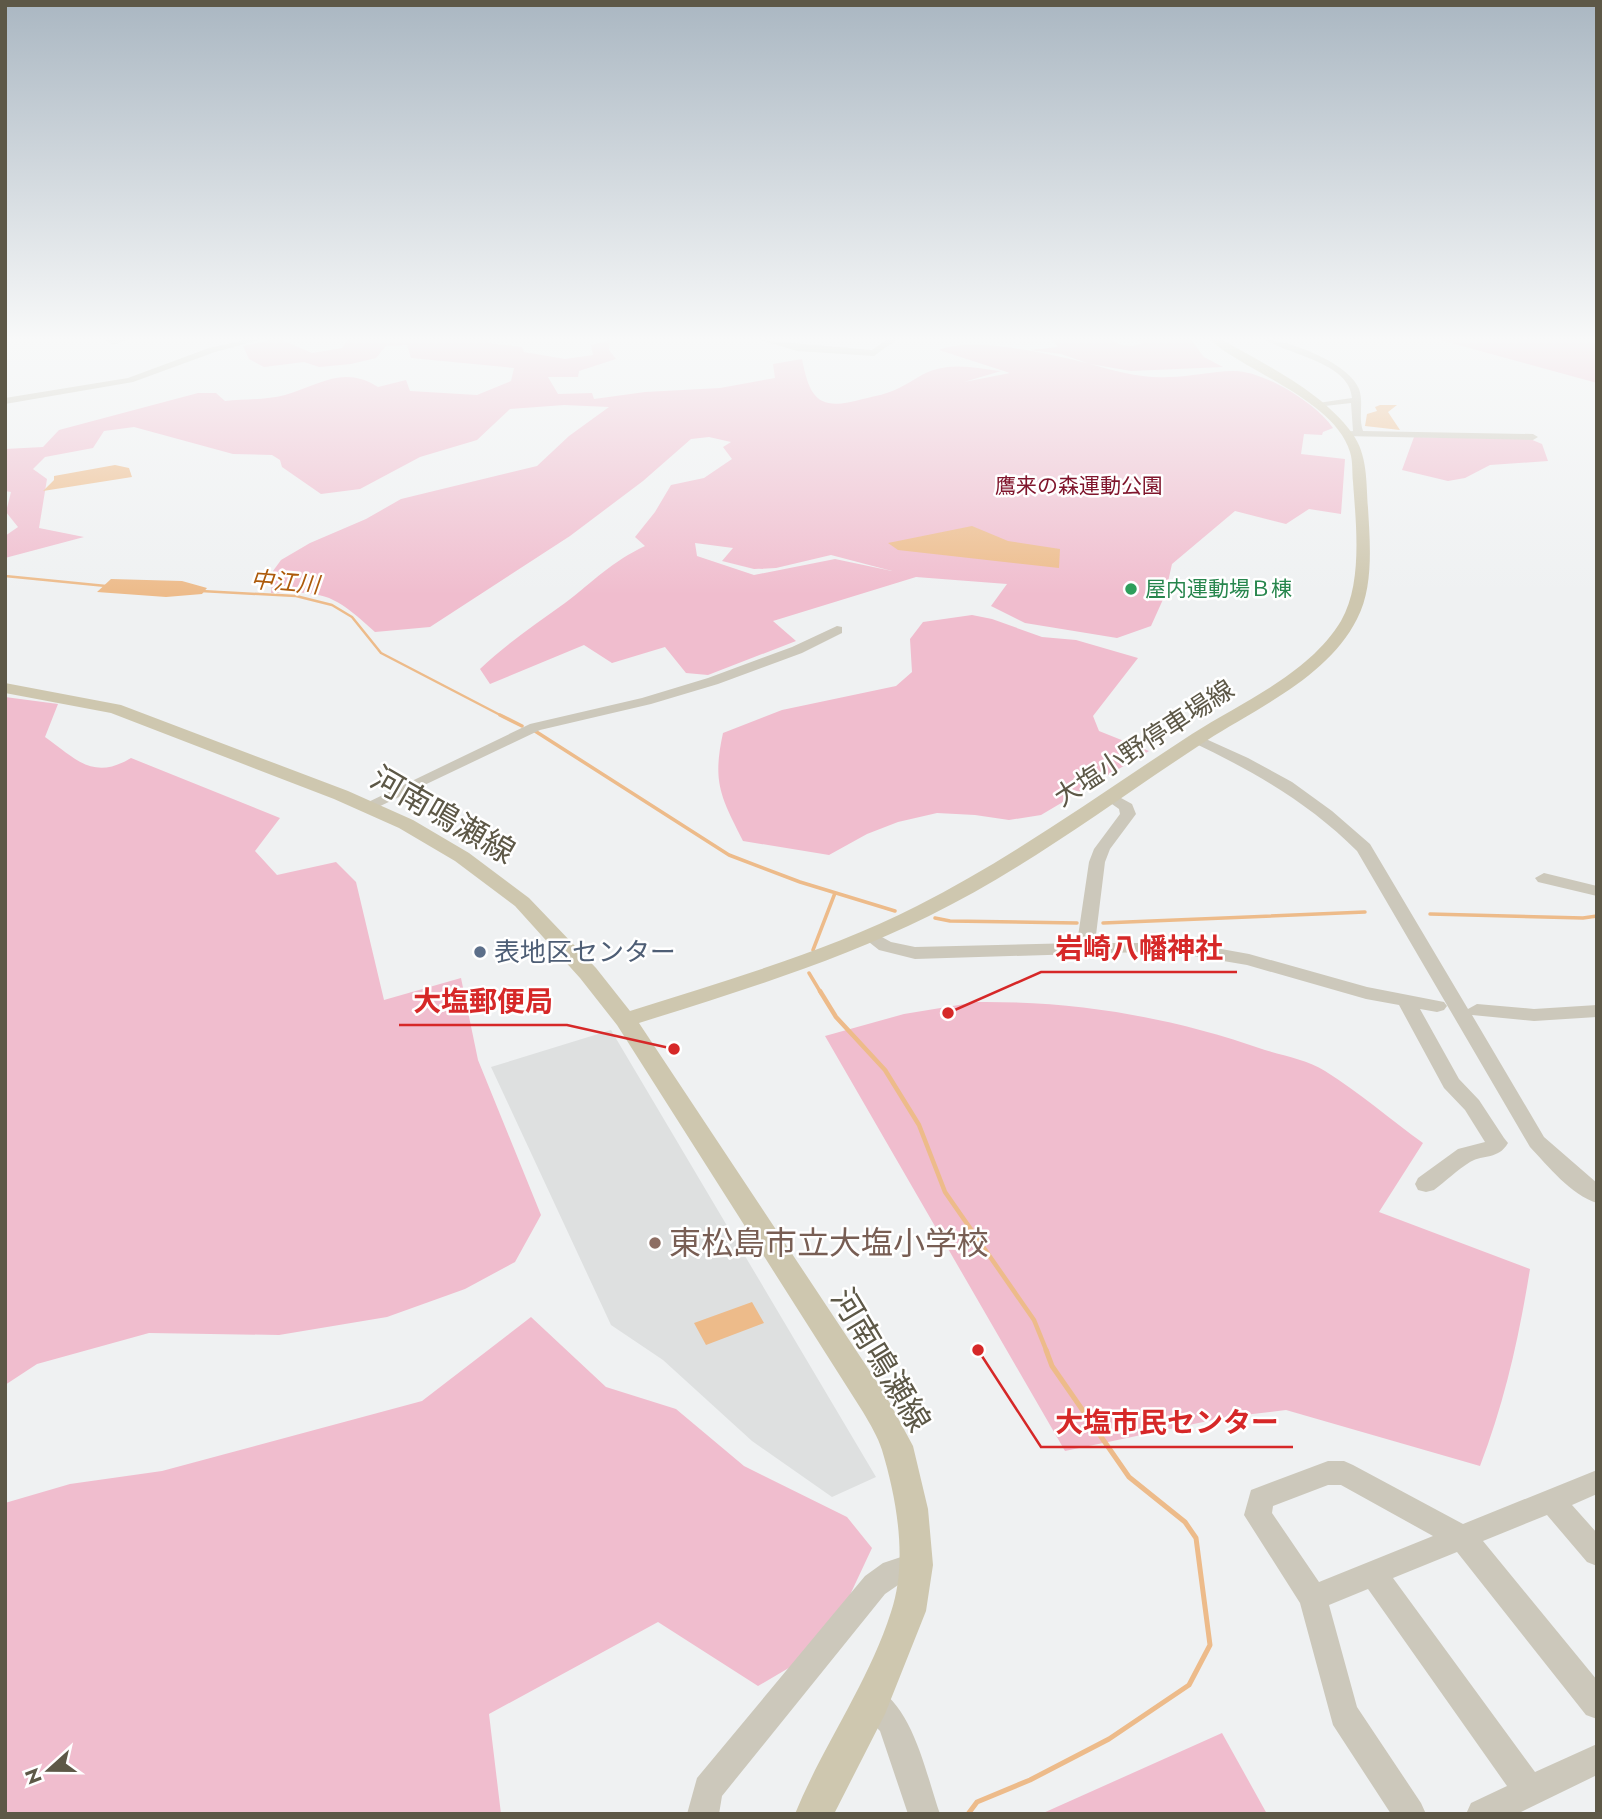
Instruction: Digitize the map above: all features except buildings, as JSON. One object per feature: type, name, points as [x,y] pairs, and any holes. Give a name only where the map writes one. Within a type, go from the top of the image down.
[{"type":"main road","points":[[1342,425],[1354,434]]},
{"type":"main road","name":"大塩小野停車場線","points":[[625,1020],[772,973],[869,935],[983,878],[1110,797],[1316,657],[1349,620],[1356,603],[1361,572],[1354,434]]},
{"type":"main road","name":"河南鳴瀬線","points":[[5,688],[115,709],[368,806],[406,824],[462,857],[522,902],[588,973],[625,1020],[874,1403],[897,1446],[912,1509],[916,1564],[909,1611],[872,1701],[814,1814]]},
{"type":"street","points":[[1355,425],[1354,434],[1533,437]]},
{"type":"street","points":[[368,806],[535,727],[646,701],[713,681],[797,650],[837,631]]},
{"type":"street","points":[[1197,739],[1301,794],[1326,812],[1364,848],[1537,1142],[1564,1170],[1597,1195]]},
{"type":"street","points":[[1085,949],[1093,874],[1102,849],[1128,814],[1126,807],[1110,797]]},
{"type":"street","points":[[1544,878],[1597,891]]},
{"type":"street","points":[[869,935],[885,946],[915,953],[1142,947],[1217,953],[1407,1002],[1437,1006]]},
{"type":"street","points":[[1407,1002],[1451,1083],[1472,1105],[1497,1143],[1491,1149],[1466,1154],[1426,1184]]},
{"type":"street","points":[[1477,1010],[1534,1015],[1597,1011]]},
{"type":"street","points":[[1410,1814],[1345,1714],[1313,1598],[1258,1515],[1260,1499],[1328,1473],[1344,1474],[1463,1538],[1597,1704]]},
{"type":"street","points":[[1313,1598],[1597,1482]]},
{"type":"street","points":[[1551,1500],[1597,1553]]},
{"type":"street","points":[[703,1814],[708,1789],[875,1585],[893,1572],[916,1564]]},
{"type":"street","points":[[1374,1574],[1530,1791]]},
{"type":"street","points":[[872,1701],[892,1722],[924,1814]]},
{"type":"street","points":[[1482,1814],[1597,1759]]},
{"type":"shaded area","points":[[1397,425],[1400,430],[1365,426]]},
{"type":"shaded area","points":[[115,465],[129,468],[132,477],[43,491],[54,480],[54,476]]},
{"type":"shaded area","points":[[972,526],[1008,541],[1060,549],[1059,568],[898,550],[888,543]]},
{"type":"shaded area","points":[[111,579],[182,581],[207,588],[202,594],[166,597],[97,592]]},
{"type":"shaded area","name":"東松島市立大塩小学校","points":[[611,1030],[876,1477],[832,1497],[752,1441],[663,1360],[611,1325],[491,1067]]},
{"type":"shaded area","points":[[752,1302],[764,1323],[706,1345],[694,1323]]},
{"type":"green space","points":[[78,425],[493,425],[477,440],[420,457],[360,489],[321,494],[282,467],[280,460],[272,455],[233,454],[134,427],[104,431],[93,448],[45,457],[33,469],[47,479],[39,528],[84,537],[5,558],[5,536],[18,527],[6,512],[11,492],[5,491],[5,449],[43,447],[59,430]]},
{"type":"green space","name":"鷹来の森運動公園","points":[[584,425],[1330,425],[1333,428],[1322,435],[1304,434],[1301,454],[1345,459],[1341,514],[1309,509],[1286,524],[1235,511],[1172,564],[1165,595],[1151,626],[1117,638],[1025,623],[991,606],[1007,584],[916,577],[773,621],[796,641],[708,675],[686,673],[665,647],[612,663],[584,645],[490,684],[480,669],[612,565],[645,546],[635,537],[655,512],[671,485],[704,478],[732,459],[723,447],[731,442],[709,437],[691,439],[643,481],[570,536],[430,627],[375,632],[349,610],[328,598],[305,593],[271,593],[273,571],[281,560],[310,543],[366,519],[401,499],[537,466]],"holes":[[[695,543],[733,548],[722,561],[754,569],[776,568],[831,555],[892,571],[835,559],[754,575],[697,556]]]},
{"type":"green space","points":[[1414,437],[1530,439],[1542,444],[1548,461],[1490,465],[1465,478],[1448,481],[1402,470]]},
{"type":"green space","points":[[972,615],[992,619],[1042,637],[1076,640],[1138,658],[1093,716],[1099,731],[1149,751],[1041,815],[1009,820],[937,813],[898,822],[867,834],[829,855],[743,841],[721,789],[718,765],[723,733],[782,710],[896,686],[912,672],[910,639],[923,622]]},
{"type":"green space","points":[[5,697],[58,704],[45,737],[85,764],[106,768],[131,758],[280,818],[255,851],[277,875],[336,862],[356,882],[384,1000],[461,978],[478,1060],[541,1215],[515,1262],[465,1289],[387,1317],[279,1335],[149,1333],[37,1364],[5,1385]]},
{"type":"green space","points":[[977,1002],[1051,1004],[1123,1013],[1194,1028],[1296,1059],[1318,1067],[1338,1079],[1423,1143],[1379,1212],[1530,1269],[1510,1369],[1480,1466],[1286,1410],[1227,1417],[1065,1451],[825,1036],[904,1014]]},
{"type":"green space","points":[[531,1317],[606,1387],[676,1409],[744,1466],[847,1517],[872,1548],[826,1646],[758,1686],[658,1622],[489,1714],[501,1814],[5,1814],[5,1503],[70,1484],[162,1471],[422,1401]]},
{"type":"green space","points":[[1222,1733],[1267,1814],[1041,1814]]},
{"type":"waterway","name":"中江川","points":[[5,576],[106,586]]},
{"type":"waterway","name":"中江川","points":[[201,591],[296,596],[332,605],[352,617],[381,653],[504,717]]},
{"type":"waterway","name":"中江川","points":[[500,715],[504,717]]},
{"type":"waterway","name":"中江川","points":[[504,717],[522,726]]},
{"type":"waterway","name":"中江川","points":[[535,731],[729,855],[800,882],[895,911]]},
{"type":"waterway","points":[[813,950],[835,893]]},
{"type":"waterway","points":[[1103,923],[1365,912]]},
{"type":"waterway","points":[[1430,914],[1583,918],[1597,916]]},
{"type":"waterway","points":[[935,918],[950,921],[1077,923]]},
{"type":"waterway","points":[[809,973],[821,993]]},
{"type":"waterway","points":[[820,991],[836,1017],[885,1070],[919,1125],[945,1192],[1034,1320],[1047,1352]]},
{"type":"waterway","points":[[968,1814],[977,1802],[1030,1780],[1109,1739],[1189,1685],[1210,1645],[1196,1538],[1185,1522],[1129,1477],[1052,1366],[1046,1350]]},
{"type":"place","name":"屋内運動場Ｂ棟","points":[[1131,589]]},
{"type":"place","name":"表地区センター","points":[[480,952]]},
{"type":"place","name":"岩崎八幡神社","points":[[948,1013]]},
{"type":"place","name":"大塩郵便局","points":[[674,1049]]},
{"type":"place","name":"東松島市立大塩小学校","points":[[655,1243]]},
{"type":"place","name":"大塩市民センター","points":[[978,1350]]}]
